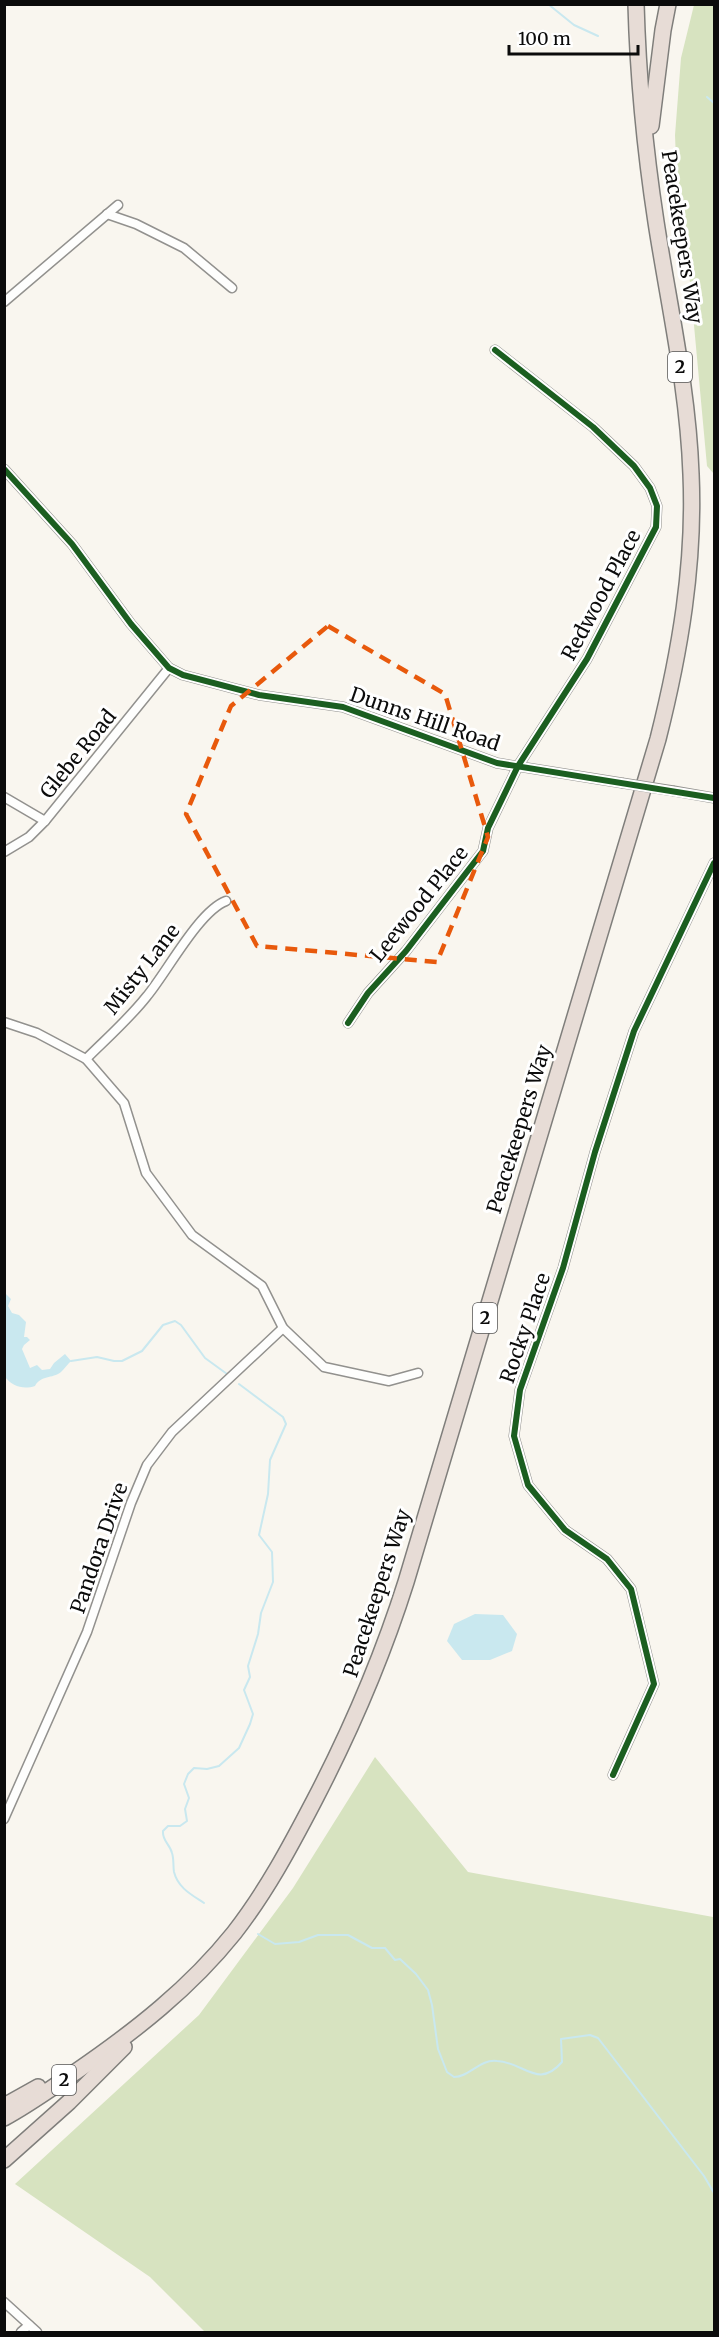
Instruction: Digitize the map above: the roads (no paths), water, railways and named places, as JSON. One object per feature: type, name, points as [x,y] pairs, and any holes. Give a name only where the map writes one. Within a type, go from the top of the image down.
[{"type":"highway","name":"Peacekeepers Way","points":[[4,2118],[25,2107],[122,2040],[164,2006],[232,1935],[260,1898],[287,1854],[338,1755],[377,1668],[406,1582],[658,739],[683,628],[689,577],[691,474],[675,328],[647,159],[636,4]]},
{"type":"highway","points":[[647,159],[658,63],[668,4]]},
{"type":"highway","points":[[4,2160],[69,2102],[164,2006]]},
{"type":"highway","points":[[4,2106],[122,2040]]},
{"type":"street","points":[[4,302],[118,205]]},
{"type":"street","points":[[107,214],[136,224],[184,248],[232,288]]},
{"type":"street","name":"Redwood Place","points":[[495,350],[593,427],[634,466],[650,488],[657,506],[656,527],[587,659],[518,766]]},
{"type":"street","name":"Dunns Hill Road","points":[[4,469],[72,544],[131,624],[169,668],[183,675],[259,695],[343,707],[497,763],[714,798]]},
{"type":"street","name":"Glebe Road","points":[[4,852],[29,837],[45,821],[169,668]]},
{"type":"street","name":"Leewood Place","points":[[348,1023],[368,993],[406,951],[483,851],[488,828],[518,766]]},
{"type":"street","points":[[4,796],[45,821]]},
{"type":"street","name":"Rocky Place","points":[[613,1775],[654,1684],[631,1589],[607,1559],[565,1530],[528,1485],[514,1436],[520,1390],[563,1268],[634,1031],[714,862]]},
{"type":"street","name":"Misty Lane","points":[[86,1059],[146,997],[202,918],[215,906],[226,901]]},
{"type":"street","points":[[4,1022],[37,1033],[86,1059],[124,1103],[146,1173],[192,1235],[262,1286],[283,1328],[324,1367],[389,1381],[418,1373]]},
{"type":"street","name":"Pandora Drive","points":[[4,1819],[81,1647],[130,1503],[147,1465],[172,1432],[283,1328]]},
{"type":"street","points":[[4,2302],[37,2332]]},
{"type":"street","points":[[21,2332],[29,2325]]},
{"type":"water","points":[[5,1293],[11,1299],[8,1306],[12,1313],[19,1315],[26,1322],[24,1337],[30,1340],[22,1349],[30,1368],[37,1365],[42,1370],[50,1369],[65,1354],[71,1361],[61,1372],[40,1380],[35,1386],[26,1388],[18,1386],[5,1377]]},
{"type":"water","points":[[475,1614],[503,1615],[517,1634],[512,1651],[490,1660],[462,1660],[447,1641],[454,1624]]},
{"type":"waterway","points":[[548,4],[574,25],[598,36]]},
{"type":"waterway","points":[[707,97],[714,103]]},
{"type":"waterway","points":[[71,1361],[97,1357],[122,1361],[142,1351],[163,1325],[175,1321],[181,1325],[205,1358],[227,1374]]},
{"type":"waterway","points":[[204,1903],[186,1891],[176,1878],[172,1853],[163,1831],[168,1826],[180,1826],[187,1821],[185,1809],[189,1798],[184,1784],[188,1774],[194,1768],[207,1769],[219,1766],[239,1748],[250,1724],[253,1714],[244,1690],[250,1677],[248,1666],[258,1634],[261,1613],[273,1582],[272,1552],[259,1535],[268,1494],[270,1460],[286,1424],[283,1417],[239,1384]]},
{"type":"waterway","points":[[258,1934],[275,1944],[299,1942],[318,1935],[348,1935],[372,1948],[385,1948],[395,1960],[400,1959],[416,1974],[428,1990],[438,2049],[447,2072],[454,2077],[491,2061],[507,2062],[531,2072],[546,2074],[562,2062],[561,2039],[590,2035],[598,2038],[704,2176],[714,2193]]}]
